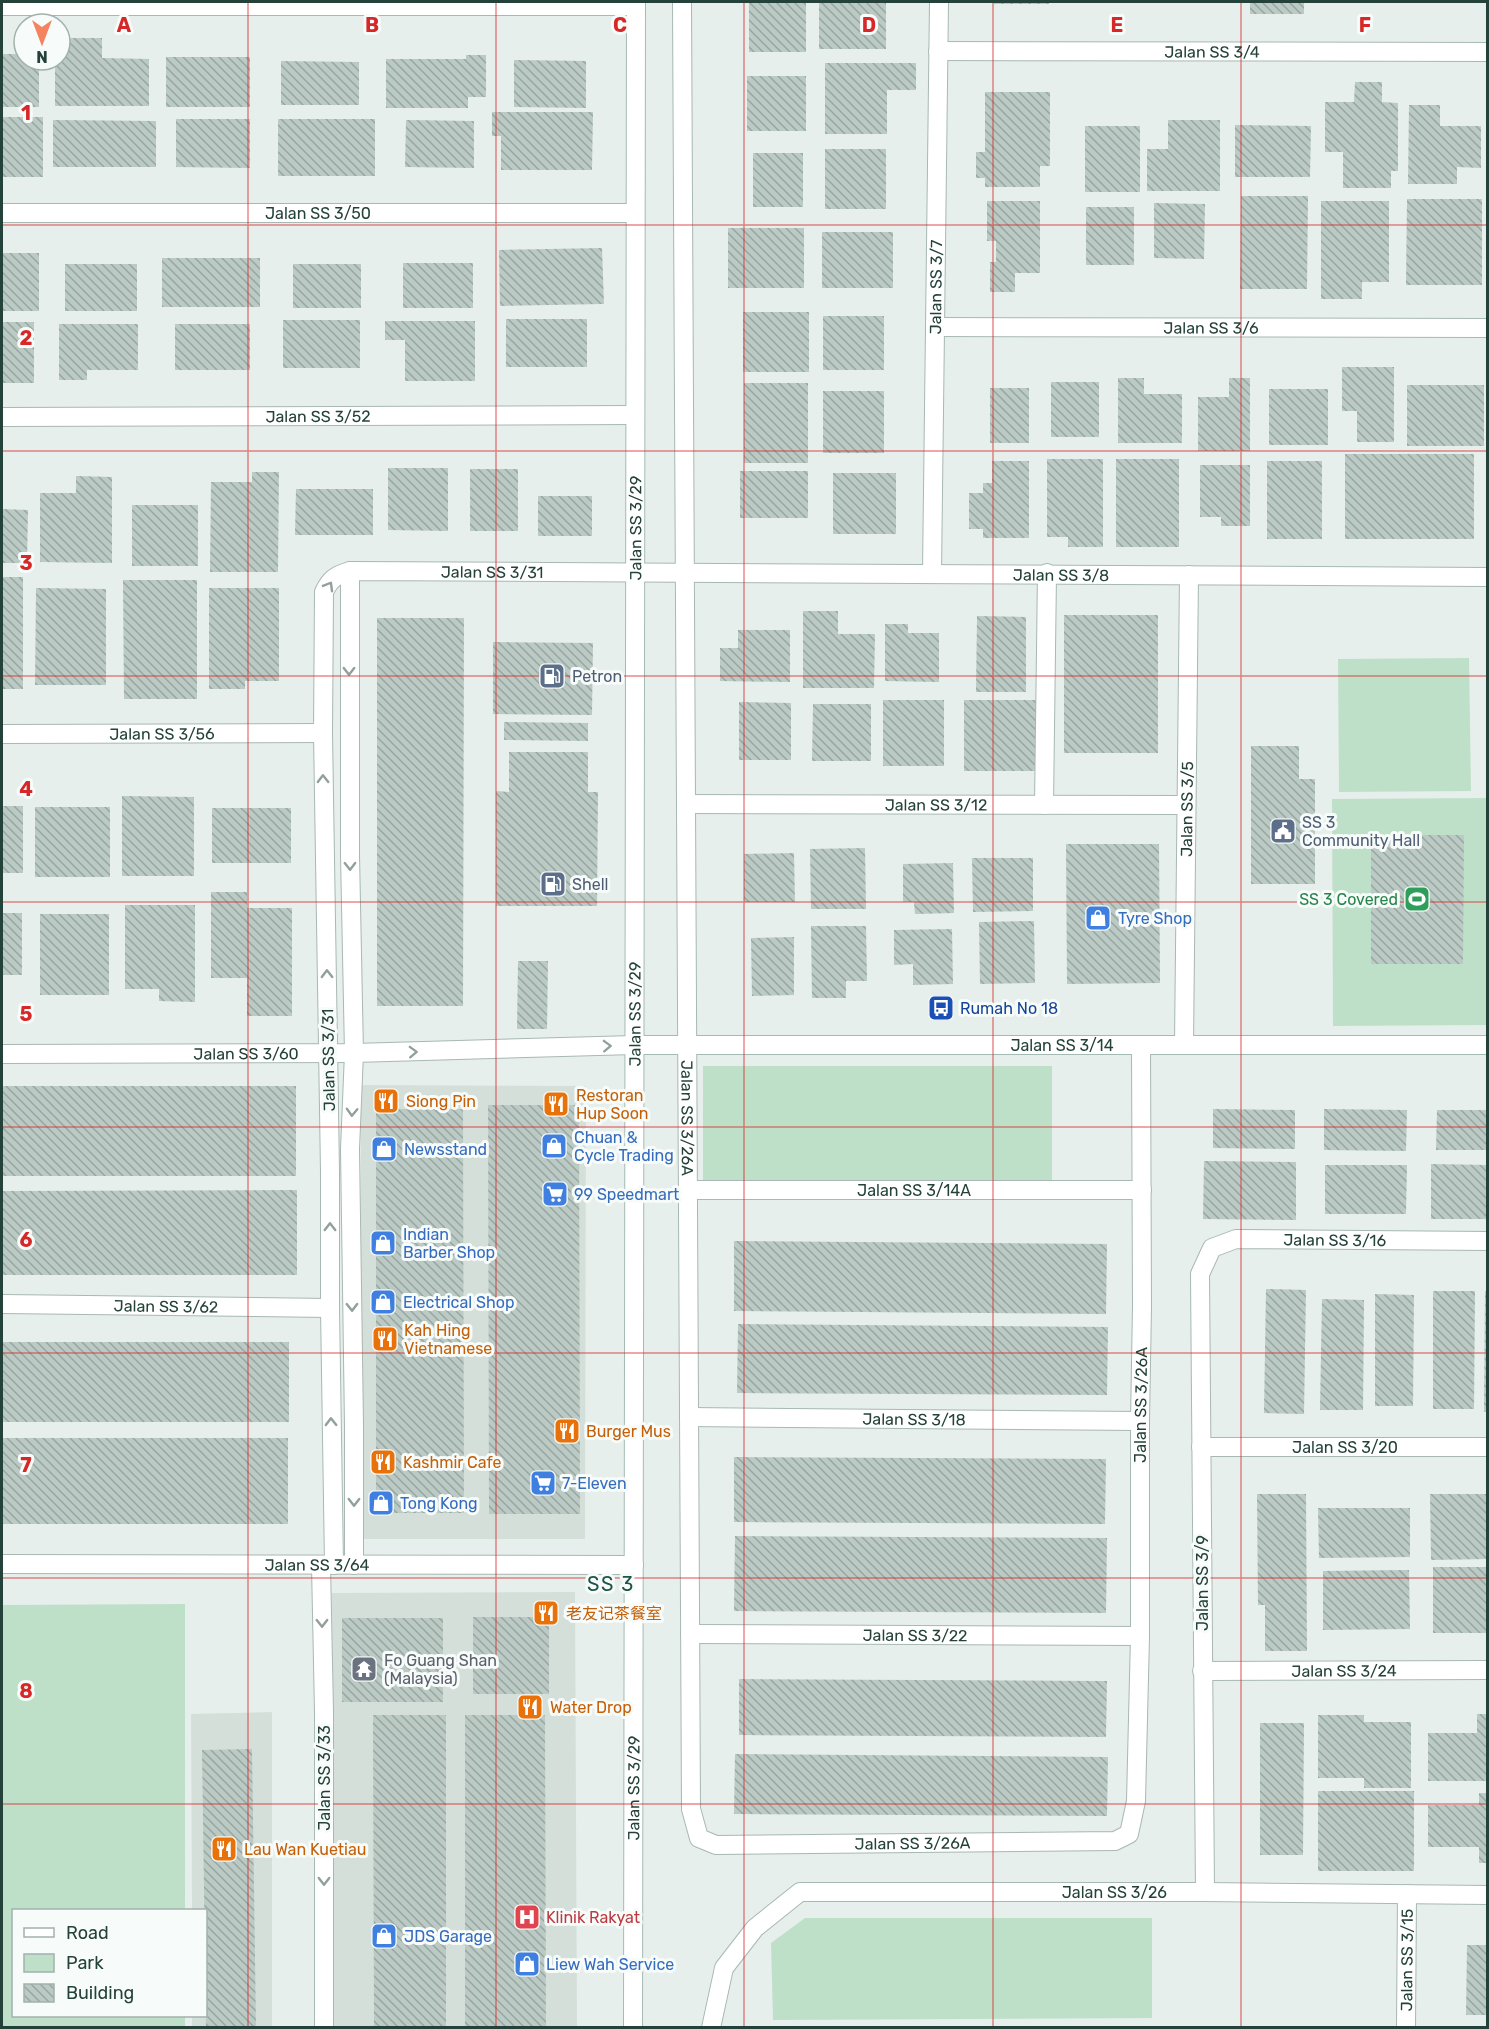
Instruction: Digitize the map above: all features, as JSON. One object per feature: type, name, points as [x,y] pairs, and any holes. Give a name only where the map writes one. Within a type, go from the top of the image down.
[{"type":"street","name":"Jalan SS 3/26A","points":[[682,2],[691,1809],[699,1838],[716,1845],[1115,1841],[1129,1834],[1136,1801],[1140,1636],[1141,1045]]},
{"type":"street","name":"Jalan SS 3/7","points":[[932,573],[939,2]]},
{"type":"street","points":[[2,6],[636,4]]},
{"type":"street","name":"Jalan SS 3/29","points":[[633,2028],[636,4]]},
{"type":"street","name":"Jalan SS 3/4","points":[[938,51],[1488,52]]},
{"type":"street","name":"Jalan SS 3/50","points":[[2,213],[635,213]]},
{"type":"street","name":"Jalan SS 3/6","points":[[934,327],[1488,327]]},
{"type":"street","name":"Jalan SS 3/52","points":[[2,417],[635,415]]},
{"type":"street","name":"Jalan SS 3/31","points":[[350,571],[350,843],[354,1053],[350,1149],[354,1565]]},
{"type":"street","name":"Jalan SS 3/31","points":[[328,1565],[330,1172],[322,733],[324,592],[329,581],[336,575],[350,571],[635,571]]},
{"type":"street","name":"Jalan SS 3/8","points":[[635,571],[1488,577]]},
{"type":"street","points":[[1044,804],[1047,573]]},
{"type":"street","name":"Jalan SS 3/5","points":[[1184,1045],[1189,575]]},
{"type":"street","name":"Jalan SS 3/56","points":[[2,735],[322,733]]},
{"type":"street","name":"Jalan SS 3/12","points":[[686,804],[1186,804]]},
{"type":"street","name":"Jalan SS 3/60","points":[[2,1054],[354,1053],[634,1045]]},
{"type":"street","name":"Jalan SS 3/14","points":[[634,1045],[1488,1045]]},
{"type":"street","name":"Jalan SS 3/14A","points":[[688,1190],[1142,1190]]},
{"type":"street","name":"Jalan SS 3/16","points":[[1200,1274],[1212,1248],[1236,1239],[1488,1242]]},
{"type":"street","name":"Jalan SS 3/9","points":[[1200,1274],[1205,1892]]},
{"type":"street","name":"Jalan SS 3/62","points":[[2,1304],[330,1308]]},
{"type":"street","name":"Jalan SS 3/18","points":[[689,1417],[1140,1421]]},
{"type":"street","name":"Jalan SS 3/20","points":[[1201,1448],[1488,1447]]},
{"type":"street","name":"Jalan SS 3/64","points":[[2,1564],[634,1565]]},
{"type":"street","name":"Jalan SS 3/33","points":[[324,2028],[324,1712],[328,1565]]},
{"type":"street","name":"Jalan SS 3/22","points":[[690,1634],[1140,1636]]},
{"type":"street","name":"Jalan SS 3/24","points":[[1202,1671],[1488,1670]]},
{"type":"street","name":"Jalan SS 3/26","points":[[711,2028],[724,1968],[755,1928],[800,1892],[1488,1895]]},
{"type":"street","name":"Jalan SS 3/15","points":[[1406,2028],[1407,1894]]},
{"type":"shaded area","points":[[361,1085],[586,1086],[585,1539],[360,1539]]},
{"type":"shaded area","points":[[575,1592],[577,2027],[334,2027],[332,1593]]},
{"type":"shaded area","points":[[272,1712],[272,2027],[192,2027],[192,2017],[207,2017],[207,1909],[192,1909],[191,1714]]},
{"type":"green space","points":[[1469,658],[1471,791],[1339,792],[1338,659]]},
{"type":"green space","points":[[1487,798],[1487,1025],[1333,1026],[1332,799]]},
{"type":"green space","points":[[703,1066],[1052,1066],[1052,1181],[703,1181]]},
{"type":"green space","points":[[185,1604],[185,1909],[12,1909],[12,2017],[185,2017],[185,2027],[2,2027],[2,1605]]},
{"type":"green space","points":[[805,1918],[1152,1918],[1152,2018],[773,2020],[771,1943]]},
{"type":"building","points":[[749,2],[806,2],[806,52],[749,52]]},
{"type":"building","points":[[819,2],[886,2],[886,49],[819,49]]},
{"type":"building","points":[[994,2],[1049,2],[1049,4],[994,4]]},
{"type":"building","points":[[1250,2],[1304,2],[1304,14],[1250,14]]},
{"type":"building","points":[[72,38],[102,38],[102,58],[149,59],[149,106],[55,106],[55,72],[72,72]]},
{"type":"building","points":[[2,54],[12,54],[12,72],[39,72],[39,107],[2,107]]},
{"type":"building","points":[[466,55],[486,55],[486,97],[468,97],[468,108],[386,108],[386,59],[466,59]]},
{"type":"building","points":[[166,57],[250,57],[250,107],[166,107]]},
{"type":"building","points":[[514,60],[586,61],[586,108],[514,107]]},
{"type":"building","points":[[281,61],[359,62],[359,105],[281,105]]},
{"type":"building","points":[[825,63],[916,63],[916,90],[887,90],[887,134],[825,134]]},
{"type":"building","points":[[747,76],[806,76],[806,131],[747,131]]},
{"type":"building","points":[[1355,82],[1382,82],[1382,102],[1398,103],[1398,171],[1391,171],[1391,188],[1343,188],[1343,152],[1325,152],[1325,102],[1354,102]]},
{"type":"building","points":[[985,92],[1050,92],[1050,166],[1040,166],[1040,187],[985,187],[985,178],[976,178],[976,152],[985,152]]},
{"type":"building","points":[[1409,105],[1440,105],[1440,126],[1481,126],[1481,168],[1457,167],[1457,184],[1408,184]]},
{"type":"building","points":[[492,112],[593,112],[592,170],[501,170],[501,136],[492,136]]},
{"type":"building","points":[[2,117],[43,117],[43,177],[2,177]]},
{"type":"building","points":[[176,119],[250,119],[250,168],[176,167]]},
{"type":"building","points":[[278,119],[375,119],[375,176],[278,176]]},
{"type":"building","points":[[53,120],[156,121],[156,167],[53,167]]},
{"type":"building","points":[[406,120],[474,121],[474,168],[405,167]]},
{"type":"building","points":[[1168,120],[1220,120],[1220,191],[1147,191],[1147,149],[1168,149]]},
{"type":"building","points":[[1235,125],[1311,126],[1310,177],[1235,177]]},
{"type":"building","points":[[1085,126],[1140,126],[1140,192],[1085,192]]},
{"type":"building","points":[[825,149],[886,149],[886,209],[825,209]]},
{"type":"building","points":[[753,153],[803,153],[803,207],[753,207]]},
{"type":"building","points":[[1241,196],[1308,196],[1307,289],[1240,289]]},
{"type":"building","points":[[1407,199],[1482,199],[1482,285],[1406,285]]},
{"type":"building","points":[[987,201],[1040,201],[1040,273],[1015,273],[1015,292],[990,292],[990,262],[996,262],[996,241],[987,241]]},
{"type":"building","points":[[1321,201],[1389,201],[1389,282],[1362,282],[1362,299],[1321,299]]},
{"type":"building","points":[[1154,203],[1205,204],[1204,259],[1154,258]]},
{"type":"building","points":[[1086,207],[1134,207],[1134,265],[1086,265]]},
{"type":"building","points":[[728,228],[804,228],[804,288],[728,288]]},
{"type":"building","points":[[822,232],[893,232],[893,288],[822,288]]},
{"type":"building","points":[[602,248],[604,304],[500,306],[499,250]]},
{"type":"building","points":[[2,253],[39,253],[39,311],[2,311]]},
{"type":"building","points":[[162,258],[260,258],[260,307],[162,307]]},
{"type":"building","points":[[403,263],[473,263],[473,308],[403,308]]},
{"type":"building","points":[[65,264],[137,264],[137,311],[65,311]]},
{"type":"building","points":[[293,264],[361,264],[361,308],[293,308]]},
{"type":"building","points":[[743,312],[809,312],[809,372],[743,372]]},
{"type":"building","points":[[823,316],[884,316],[884,370],[823,370]]},
{"type":"building","points":[[506,319],[587,319],[587,367],[506,367]]},
{"type":"building","points":[[283,320],[360,320],[360,368],[283,368]]},
{"type":"building","points":[[385,321],[475,321],[475,381],[405,381],[405,340],[385,340]]},
{"type":"building","points":[[2,322],[34,322],[34,383],[2,383]]},
{"type":"building","points":[[59,324],[138,324],[138,370],[87,370],[87,380],[59,380]]},
{"type":"building","points":[[175,324],[250,324],[250,370],[175,370]]},
{"type":"building","points":[[1342,367],[1394,367],[1394,442],[1357,442],[1357,411],[1342,411]]},
{"type":"building","points":[[1118,378],[1144,378],[1144,394],[1182,394],[1182,443],[1118,443]]},
{"type":"building","points":[[1229,378],[1250,378],[1250,451],[1198,451],[1198,397],[1229,397]]},
{"type":"building","points":[[1051,382],[1099,382],[1099,437],[1051,437]]},
{"type":"building","points":[[744,383],[808,383],[808,463],[744,463]]},
{"type":"building","points":[[1407,385],[1484,385],[1484,446],[1407,446]]},
{"type":"building","points":[[990,388],[1029,388],[1029,443],[990,443]]},
{"type":"building","points":[[1269,389],[1328,389],[1328,445],[1269,445]]},
{"type":"building","points":[[823,391],[884,391],[884,453],[823,453]]},
{"type":"building","points":[[1345,454],[1474,454],[1474,539],[1345,539]]},
{"type":"building","points":[[1047,459],[1103,459],[1103,547],[1068,547],[1068,537],[1047,537]]},
{"type":"building","points":[[1116,459],[1179,459],[1179,547],[1116,547]]},
{"type":"building","points":[[992,461],[1029,461],[1029,538],[983,538],[983,529],[969,529],[969,493],[983,493],[983,483],[992,483]]},
{"type":"building","points":[[1267,461],[1322,461],[1322,539],[1267,539]]},
{"type":"building","points":[[1200,465],[1250,465],[1250,526],[1221,526],[1221,517],[1200,517]]},
{"type":"building","points":[[388,468],[448,468],[448,531],[388,530]]},
{"type":"building","points":[[470,469],[518,469],[518,531],[470,531]]},
{"type":"building","points":[[740,471],[808,471],[808,518],[740,518]]},
{"type":"building","points":[[252,472],[279,472],[278,572],[210,572],[211,482],[252,482]]},
{"type":"building","points":[[833,473],[896,473],[896,534],[833,534]]},
{"type":"building","points":[[76,476],[112,477],[112,563],[40,562],[40,493],[76,493]]},
{"type":"building","points":[[296,489],[373,489],[373,535],[295,535]]},
{"type":"building","points":[[538,496],[592,496],[592,536],[538,536]]},
{"type":"building","points":[[132,505],[198,505],[198,566],[132,566]]},
{"type":"building","points":[[2,509],[28,510],[27,563],[2,563]]},
{"type":"building","points":[[2,577],[23,577],[23,689],[2,689]]},
{"type":"building","points":[[123,580],[197,580],[197,699],[124,699]]},
{"type":"building","points":[[36,588],[106,589],[106,685],[35,685]]},
{"type":"building","points":[[209,588],[279,588],[279,681],[245,681],[245,689],[209,689]]},
{"type":"building","points":[[803,611],[838,611],[838,634],[875,634],[874,688],[803,688]]},
{"type":"building","points":[[1064,615],[1158,615],[1158,753],[1064,753]]},
{"type":"building","points":[[977,616],[1026,617],[1026,692],[976,692]]},
{"type":"building","points":[[377,618],[464,618],[463,1006],[377,1006]]},
{"type":"building","points":[[885,624],[908,624],[908,633],[939,633],[939,682],[885,681]]},
{"type":"building","points":[[738,630],[790,630],[790,682],[720,681],[720,648],[738,648]]},
{"type":"building","points":[[493,642],[593,643],[592,715],[493,714]]},
{"type":"building","points":[[883,700],[944,700],[944,766],[883,766]]},
{"type":"building","points":[[964,700],[1036,700],[1036,771],[964,771]]},
{"type":"building","points":[[739,702],[791,703],[791,760],[739,760]]},
{"type":"building","points":[[813,704],[871,704],[871,761],[812,761]]},
{"type":"building","points":[[504,722],[588,723],[588,741],[504,740]]},
{"type":"building","name":"SS 3 Community Hall","points":[[1251,746],[1299,746],[1299,779],[1315,779],[1315,884],[1251,884]]},
{"type":"building","points":[[509,752],[588,752],[588,792],[598,792],[597,906],[496,906],[496,791],[509,792]]},
{"type":"building","points":[[122,796],[194,797],[194,876],[122,876]]},
{"type":"building","points":[[2,806],[23,806],[23,873],[2,873]]},
{"type":"building","points":[[35,807],[110,807],[110,877],[35,877]]},
{"type":"building","points":[[212,808],[291,808],[291,863],[212,863]]},
{"type":"building","name":"SS 3 Covered","points":[[1371,835],[1464,835],[1463,964],[1371,964]]},
{"type":"building","points":[[1066,844],[1159,844],[1160,983],[1067,984]]},
{"type":"building","points":[[865,848],[866,909],[811,909],[810,849]]},
{"type":"building","points":[[794,853],[795,902],[744,902],[744,854]]},
{"type":"building","points":[[972,858],[1033,858],[1033,911],[973,912]]},
{"type":"building","points":[[953,863],[954,913],[915,914],[914,902],[903,902],[903,864]]},
{"type":"building","points":[[211,892],[247,892],[247,908],[292,908],[292,1016],[247,1016],[247,978],[211,978]]},
{"type":"building","points":[[125,905],[195,905],[195,1002],[159,1001],[159,989],[125,989]]},
{"type":"building","points":[[2,913],[22,913],[22,975],[2,975]]},
{"type":"building","points":[[40,914],[109,914],[109,995],[40,995]]},
{"type":"building","points":[[1034,921],[1035,983],[980,984],[979,922]]},
{"type":"building","points":[[811,926],[866,926],[867,981],[846,981],[846,998],[812,998]]},
{"type":"building","points":[[952,929],[953,984],[913,985],[913,964],[894,965],[894,930]]},
{"type":"building","points":[[794,937],[794,995],[752,996],[751,938]]},
{"type":"building","points":[[518,961],[548,961],[547,1029],[517,1029]]},
{"type":"building","points":[[2,1086],[296,1086],[296,1176],[2,1176]]},
{"type":"building","points":[[488,1105],[579,1105],[580,1514],[489,1514]]},
{"type":"building","points":[[376,1109],[463,1109],[464,1513],[376,1513]]},
{"type":"building","points":[[1213,1109],[1295,1110],[1295,1149],[1213,1148]]},
{"type":"building","points":[[1324,1109],[1407,1110],[1406,1151],[1324,1150]]},
{"type":"building","points":[[1437,1110],[1488,1110],[1488,1150],[1436,1150]]},
{"type":"building","points":[[1204,1161],[1296,1162],[1296,1220],[1203,1219]]},
{"type":"building","points":[[1431,1164],[1488,1165],[1488,1219],[1431,1219]]},
{"type":"building","points":[[1325,1165],[1407,1165],[1406,1214],[1325,1214]]},
{"type":"building","points":[[297,1190],[297,1275],[2,1275],[2,1191]]},
{"type":"building","points":[[734,1241],[1107,1244],[1106,1314],[734,1311]]},
{"type":"building","points":[[1266,1289],[1306,1290],[1304,1414],[1264,1413]]},
{"type":"building","points":[[1433,1291],[1475,1291],[1474,1409],[1433,1409]]},
{"type":"building","points":[[1485,1291],[1488,1291],[1488,1412],[1484,1412]]},
{"type":"building","points":[[1375,1294],[1414,1295],[1413,1406],[1375,1406]]},
{"type":"building","points":[[1322,1299],[1364,1300],[1363,1410],[1320,1410]]},
{"type":"building","points":[[738,1324],[1108,1327],[1107,1395],[737,1393]]},
{"type":"building","points":[[2,1342],[289,1342],[289,1422],[2,1422]]},
{"type":"building","points":[[2,1438],[288,1438],[288,1524],[2,1524]]},
{"type":"building","points":[[734,1457],[1106,1459],[1105,1524],[734,1522]]},
{"type":"building","points":[[1257,1494],[1306,1494],[1307,1651],[1265,1651],[1265,1605],[1258,1605]]},
{"type":"building","points":[[1430,1494],[1488,1494],[1488,1559],[1431,1560]]},
{"type":"building","points":[[1318,1508],[1410,1508],[1410,1557],[1319,1558]]},
{"type":"building","points":[[735,1536],[1107,1538],[1106,1613],[734,1611]]},
{"type":"building","points":[[1433,1567],[1488,1567],[1488,1633],[1433,1633]]},
{"type":"building","points":[[1409,1570],[1410,1629],[1323,1630],[1323,1571]]},
{"type":"building","points":[[473,1617],[549,1617],[549,1694],[473,1694]]},
{"type":"building","points":[[342,1618],[443,1618],[443,1702],[342,1702]]},
{"type":"building","points":[[739,1679],[1107,1681],[1106,1737],[739,1735]]},
{"type":"building","points":[[1477,1714],[1488,1714],[1488,1781],[1428,1781],[1428,1733],[1477,1733]]},
{"type":"building","points":[[373,1715],[446,1715],[446,2027],[374,2027]]},
{"type":"building","points":[[465,1715],[545,1715],[546,2028],[465,2028]]},
{"type":"building","points":[[1318,1715],[1364,1715],[1364,1722],[1411,1722],[1411,1788],[1364,1788],[1364,1778],[1318,1778]]},
{"type":"building","points":[[1260,1723],[1304,1723],[1303,1855],[1260,1855]]},
{"type":"building","points":[[252,1749],[256,2028],[206,2028],[207,1909],[204,1909],[202,1750]]},
{"type":"building","points":[[735,1754],[1108,1757],[1107,1816],[734,1814]]},
{"type":"building","points":[[1318,1791],[1414,1791],[1414,1871],[1318,1871]]},
{"type":"building","points":[[1479,1793],[1488,1793],[1488,1863],[1479,1863],[1479,1847],[1428,1847],[1428,1805],[1479,1805]]},
{"type":"building","points":[[1467,1945],[1488,1945],[1488,2015],[1466,2015]]},
{"type":"place","name":"Petron","points":[[552,676]]},
{"type":"place","name":"SS 3 Community Hall","points":[[1283,831]]},
{"type":"place","name":"Shell","points":[[553,884]]},
{"type":"place","name":"SS 3 Covered","points":[[1417,899]]},
{"type":"place","name":"Tyre Shop","points":[[1098,918]]},
{"type":"place","name":"Rumah No 18","points":[[941,1008]]},
{"type":"place","name":"Siong Pin","points":[[386,1101]]},
{"type":"place","name":"Restoran Hup Soon","points":[[556,1104]]},
{"type":"place","name":"Chuan & Cycle Trading","points":[[554,1146]]},
{"type":"place","name":"Newsstand","points":[[384,1149]]},
{"type":"place","name":"99 Speedmart","points":[[555,1194]]},
{"type":"place","name":"Indian Barber Shop","points":[[383,1243]]},
{"type":"place","name":"Electrical Shop","points":[[383,1302]]},
{"type":"place","name":"Kah Hing Vietnamese","points":[[385,1339]]},
{"type":"place","name":"Burger Mus","points":[[567,1431]]},
{"type":"place","name":"Kashmir Cafe","points":[[383,1462]]},
{"type":"place","name":"7-Eleven","points":[[543,1483]]},
{"type":"place","name":"Tong Kong","points":[[381,1503]]},
{"type":"place","name":"老友记茶餐室","points":[[546,1613]]},
{"type":"place","name":"Fo Guang Shan (Malaysia)","points":[[364,1669]]},
{"type":"place","name":"Water Drop","points":[[530,1707]]},
{"type":"place","name":"Lau Wan Kuetiau","points":[[224,1849]]},
{"type":"place","name":"Klinik Rakyat","points":[[527,1917]]},
{"type":"place","name":"JDS Garage","points":[[384,1936]]},
{"type":"place","name":"Liew Wah Service","points":[[527,1964]]},
{"type":"district","name":"SS 3","points":[[611,1584]]}]
